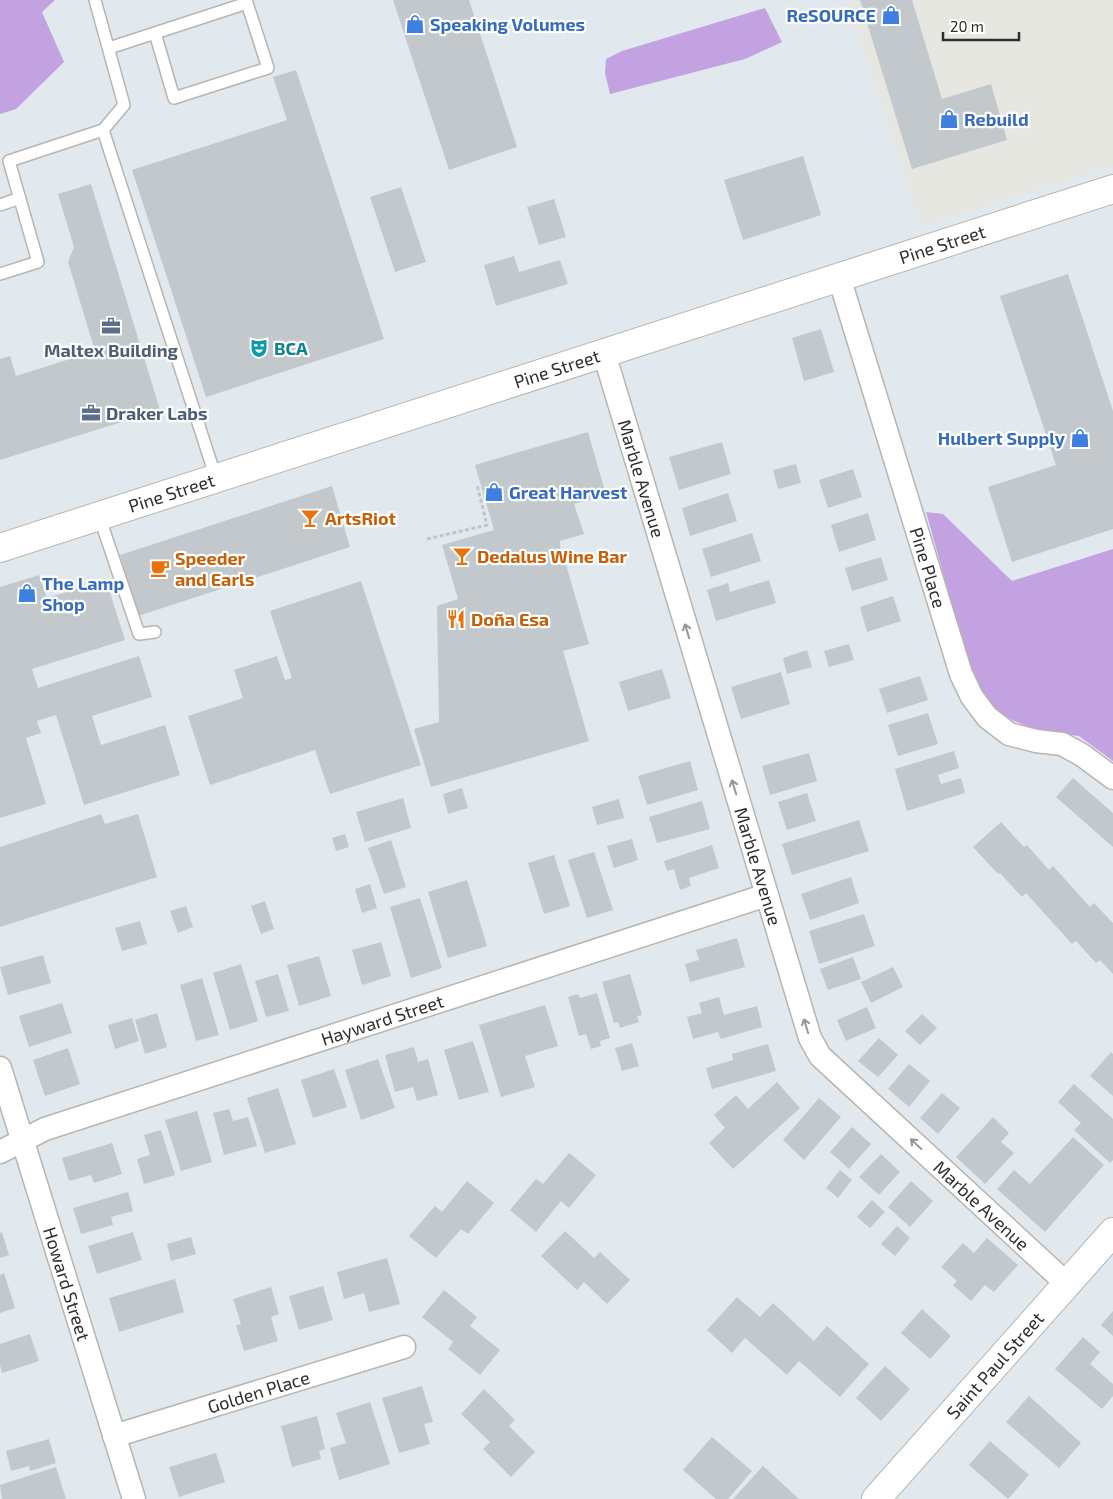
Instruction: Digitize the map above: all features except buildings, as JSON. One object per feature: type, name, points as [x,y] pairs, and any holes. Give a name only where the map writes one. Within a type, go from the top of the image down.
[{"type":"main road","name":"Pine Street","points":[[0,548],[1113,189]]},
{"type":"main road","name":"Saint Paul Street","points":[[876,1499],[1113,1232]]},
{"type":"street","name":"Pine Place","points":[[839,277],[962,674],[972,697],[987,717],[1008,734],[1036,741],[1062,744],[1082,755],[1113,778]]},
{"type":"street","name":"Marble Avenue","points":[[604,353],[810,1038],[820,1056],[1067,1284]]},
{"type":"street","name":"Hayward Street","points":[[0,1152],[54,1126],[767,895]]},
{"type":"street","name":"Howard Street","points":[[0,1068],[134,1499]]},
{"type":"street","name":"Golden Place","points":[[114,1436],[404,1347]]},
{"type":"lane","points":[[0,274],[38,262],[20,198],[4,159],[103,130],[124,105],[95,0]]},
{"type":"lane","points":[[109,48],[246,2],[268,68],[174,98],[155,33]]},
{"type":"lane","points":[[103,130],[216,478]]},
{"type":"lane","points":[[0,205],[20,198]]},
{"type":"lane","points":[[99,516],[138,634],[156,632]]},
{"type":"path","points":[[427,540],[487,524],[477,485]]},
{"type":"shaded area","points":[[0,0],[55,0],[42,12],[64,62],[16,109],[0,114]]},
{"type":"shaded area","points":[[847,0],[1113,0],[1113,166],[921,227]]},
{"type":"shaded area","points":[[765,8],[782,42],[745,59],[610,94],[605,73],[606,59],[622,51]]},
{"type":"shaded area","points":[[926,512],[943,514],[1012,581],[1113,549],[1113,761],[1079,736],[1035,730],[992,711],[971,673]]},
{"type":"place","name":"ReSOURCE","points":[[891,15]]},
{"type":"place","name":"Speaking Volumes","points":[[415,24]]},
{"type":"place","name":"Rebuild","points":[[949,119]]},
{"type":"place","name":"Maltex Building","points":[[111,326]]},
{"type":"place","name":"BCA","points":[[259,348]]},
{"type":"place","name":"Draker Labs","points":[[91,413]]},
{"type":"place","name":"Hulbert Supply","points":[[1080,438]]},
{"type":"place","name":"Great Harvest","points":[[494,492]]},
{"type":"place","name":"ArtsRiot","points":[[310,518]]},
{"type":"place","name":"Dedalus Wine Bar","points":[[462,556]]},
{"type":"place","name":"Speeder and Earls","points":[[160,568]]},
{"type":"place","name":"The Lamp Shop","points":[[27,593]]},
{"type":"place","name":"Doña Esa","points":[[456,619]]}]
